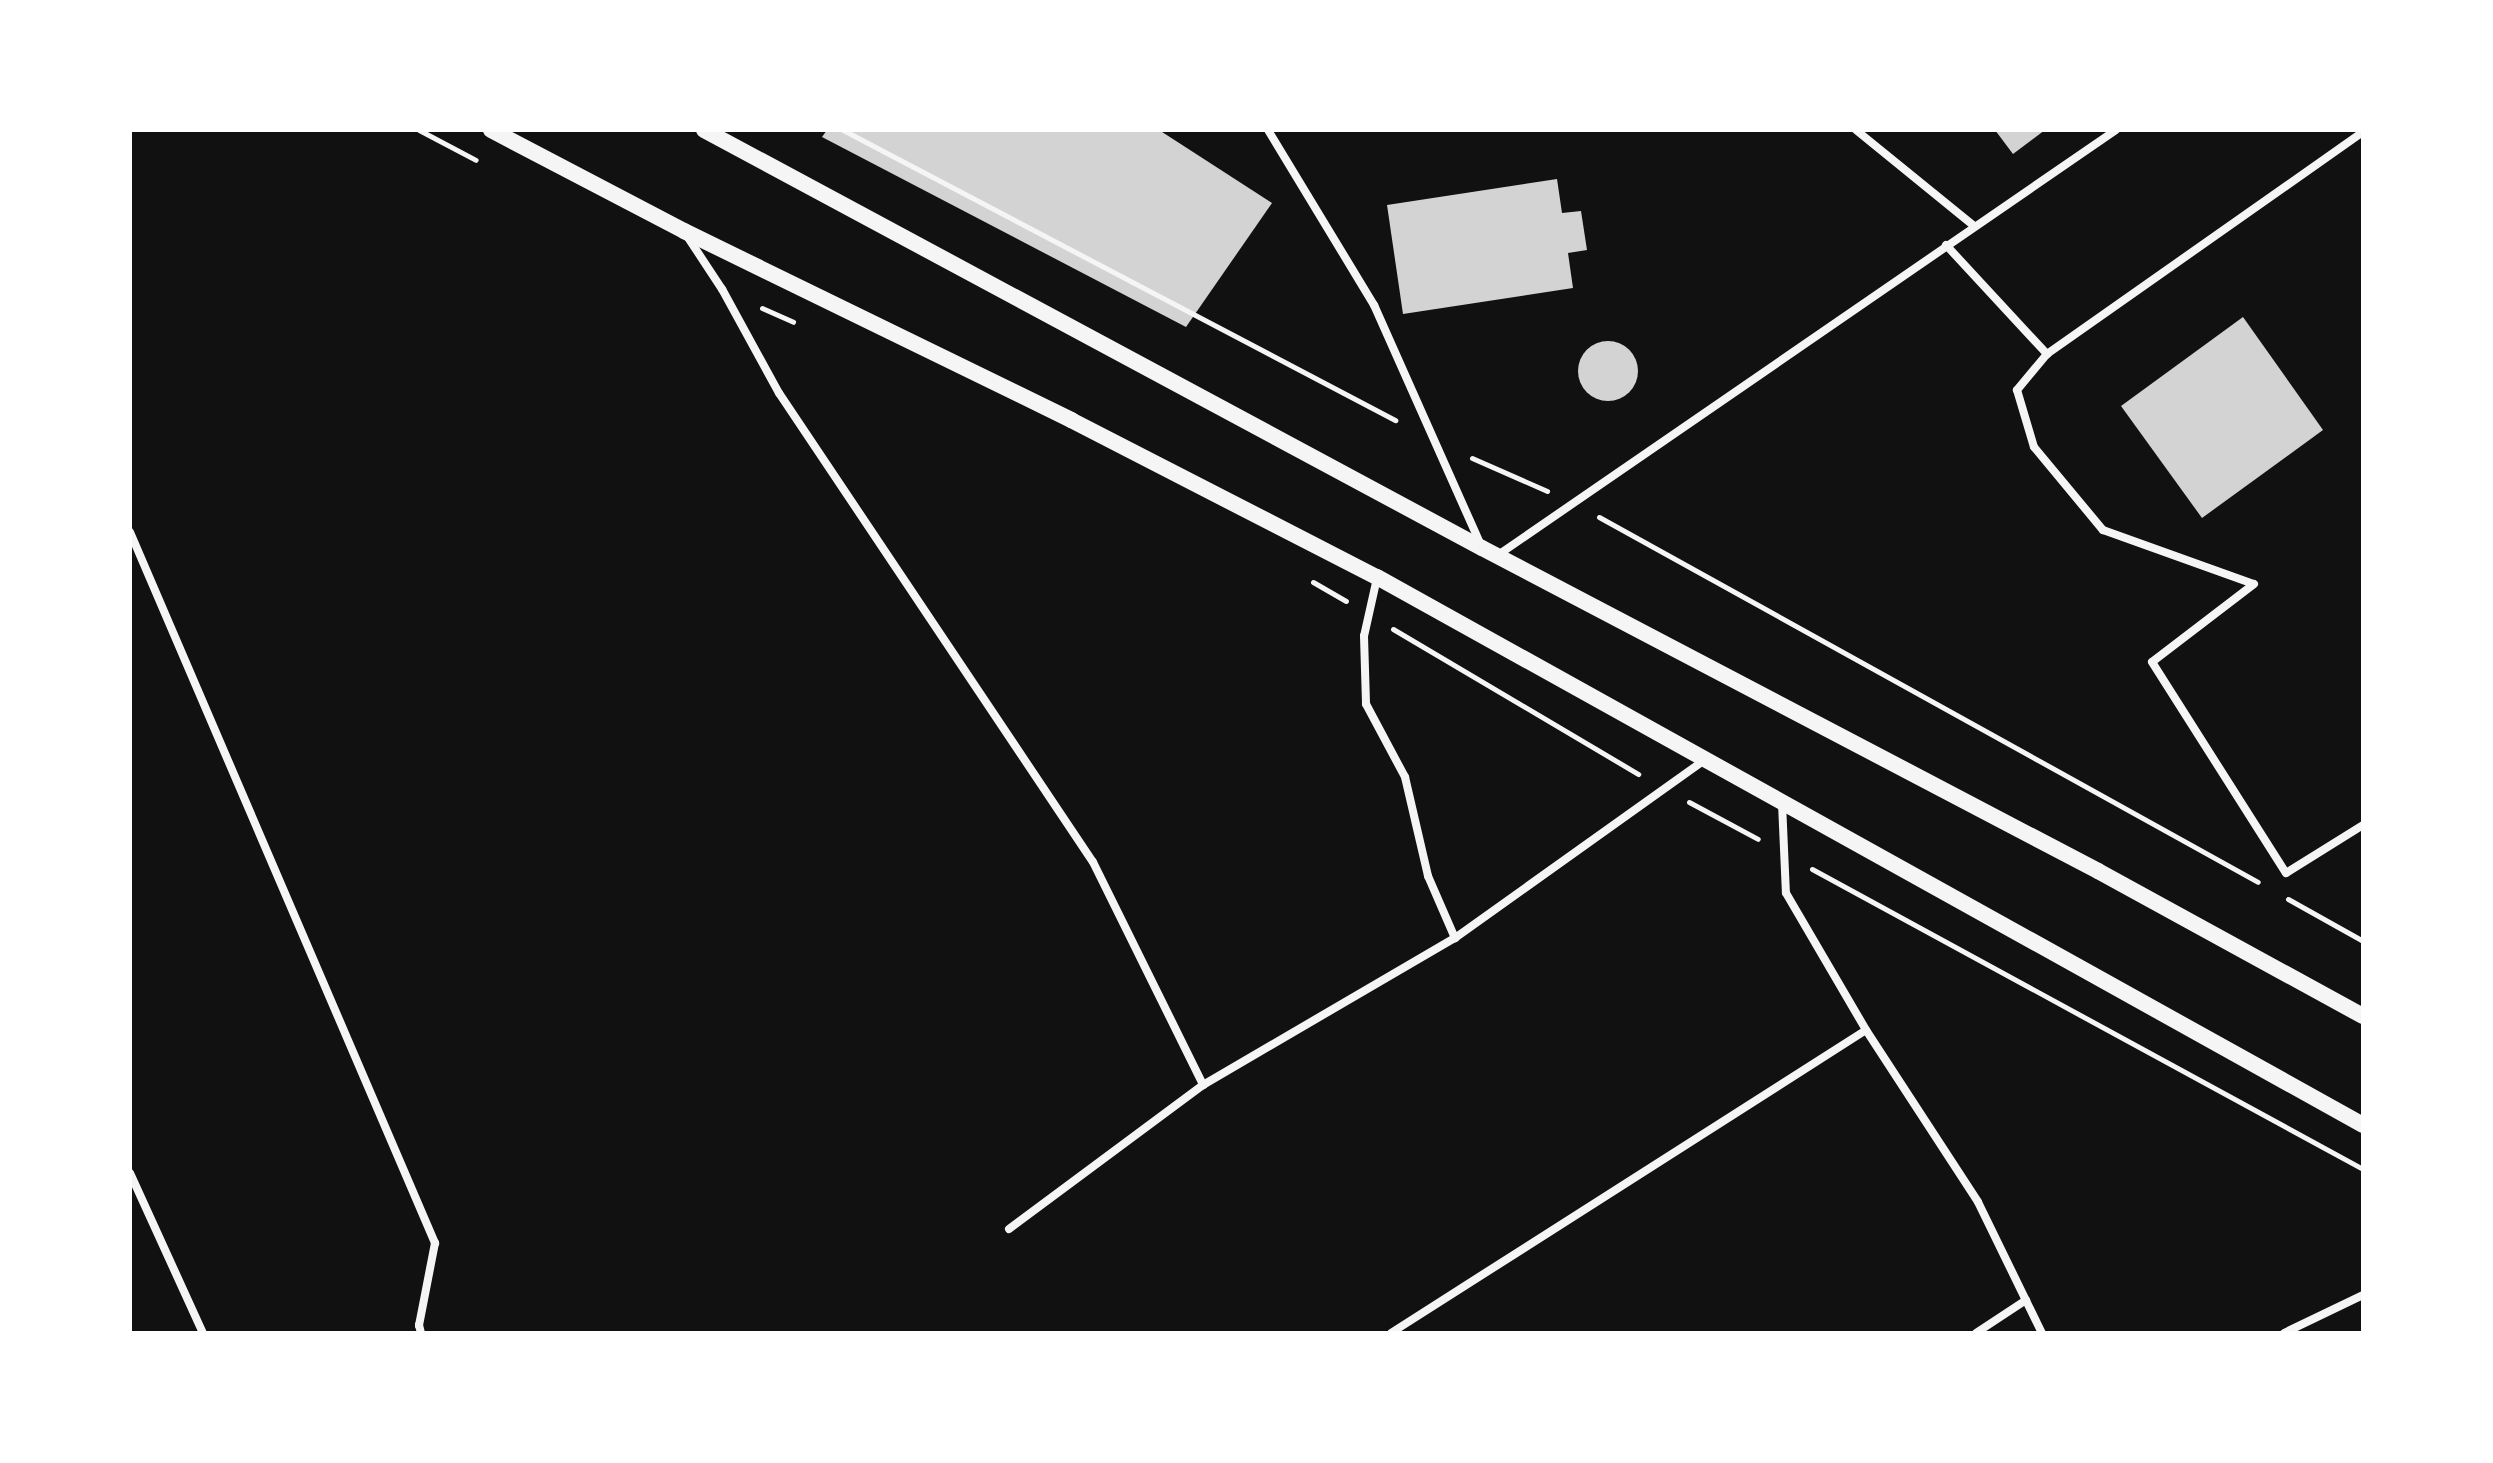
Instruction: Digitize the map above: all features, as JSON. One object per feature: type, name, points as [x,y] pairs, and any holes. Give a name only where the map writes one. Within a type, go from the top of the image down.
[{"type":"main road","points":[[491,130],[684,231],[1071,420],[1377,577],[2363,1125]]},
{"type":"main road","points":[[704,130],[1489,552],[2098,871],[2363,1016]]},
{"type":"street","points":[[1268,130],[1374,305],[1432,440],[1489,552],[1574,503],[2116,130]]},
{"type":"street","points":[[1856,130],[1974,226]]},
{"type":"street","points":[[2363,132],[2047,354],[2017,390],[2034,447],[2103,530],[2254,584],[2152,662],[2286,873],[2363,825]]},
{"type":"street","points":[[684,231],[722,289],[779,393],[1093,862],[1203,1085]]},
{"type":"street","points":[[1946,245],[2047,354]]},
{"type":"street","points":[[130,532],[435,1243],[419,1325],[421,1333]]},
{"type":"street","points":[[1377,577],[1364,636],[1366,704],[1405,777],[1428,876],[1455,938]]},
{"type":"street","points":[[1009,1229],[1203,1085],[1455,938],[1705,760]]},
{"type":"street","points":[[1782,803],[1786,893],[1866,1030],[1978,1202],[2042,1333]]},
{"type":"street","points":[[1391,1333],[1866,1030]]},
{"type":"street","points":[[130,1173],[203,1333]]},
{"type":"street","points":[[2284,1333],[2363,1295]]},
{"type":"street","points":[[1976,1333],[2026,1300]]},
{"type":"path","points":[[419,130],[488,166]]},
{"type":"path","points":[[843,130],[1432,440],[1574,503],[2266,887]]},
{"type":"path","points":[[722,289],[807,329]]},
{"type":"path","points":[[1301,575],[1573,739],[2363,1169]]},
{"type":"path","points":[[2280,895],[2363,941]]},
{"type":"building","points":[[827,130],[1159,130],[1272,203],[1186,327],[822,137]]},
{"type":"building","points":[[1995,130],[2045,130],[2013,154]]},
{"type":"building","points":[[1557,179],[1562,213],[1581,211],[1587,250],[1568,253],[1573,288],[1403,314],[1387,205]]},
{"type":"building","points":[[2243,317],[2323,430],[2202,518],[2121,406]]},
{"type":"building","points":[[1608,341],[1629,350],[1638,371],[1629,392],[1608,401],[1587,392],[1578,371],[1587,350]]}]
